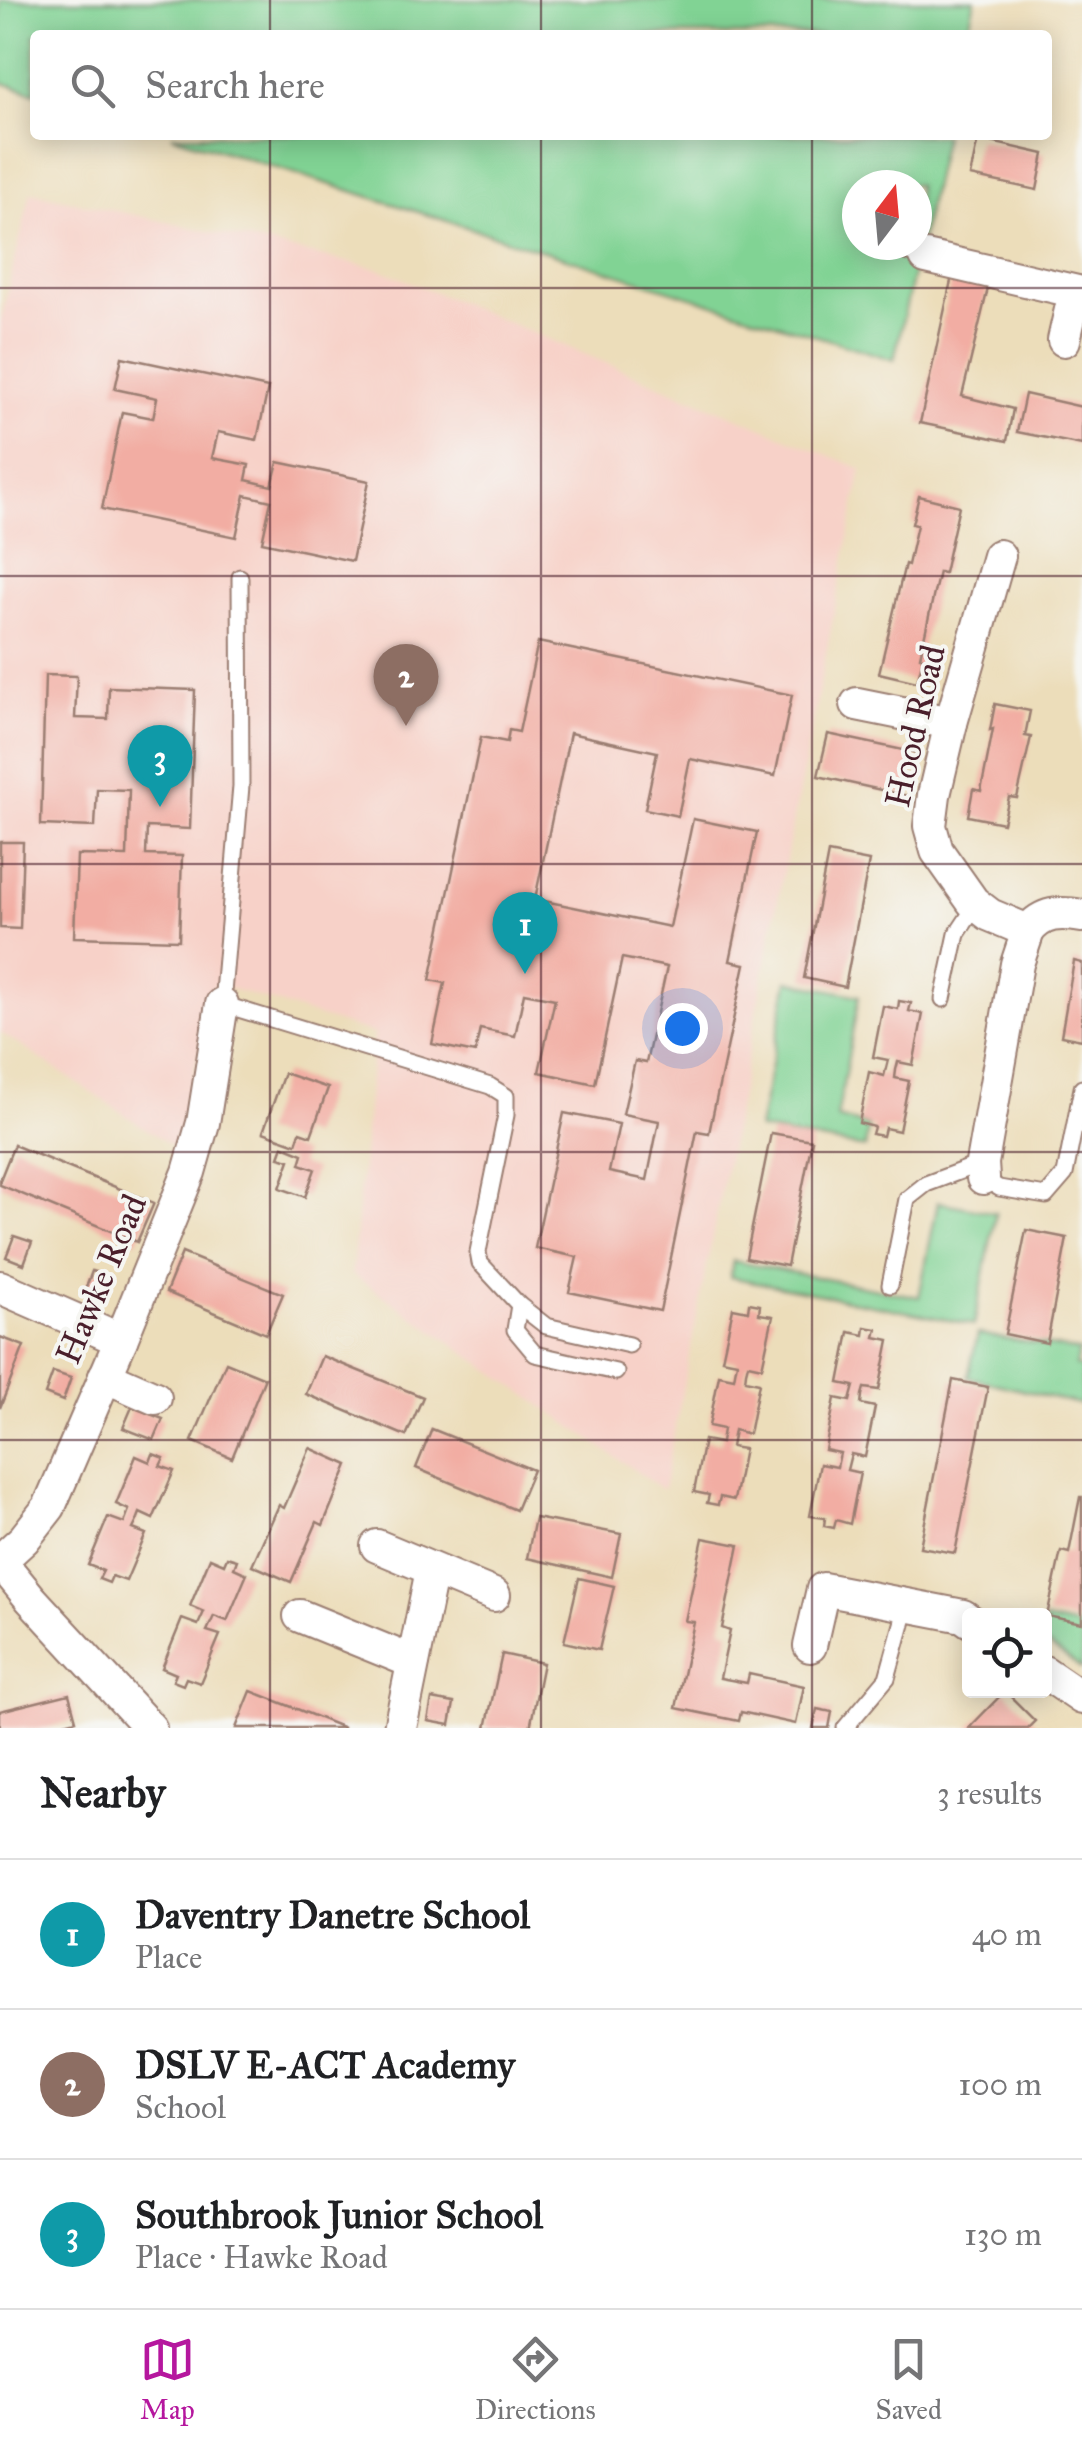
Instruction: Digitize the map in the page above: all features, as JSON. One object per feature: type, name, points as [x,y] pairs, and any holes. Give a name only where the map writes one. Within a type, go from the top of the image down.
[{"type":"street","points":[[932,258],[1079,292],[1064,340]]},
{"type":"street","name":"Hood Road","points":[[999,556],[951,722],[930,826],[937,851],[973,902],[990,915],[1028,931]]},
{"type":"street","points":[[857,704],[951,722]]},
{"type":"street","points":[[982,1170],[1018,964],[1028,931],[1050,914],[1082,916]]},
{"type":"street","name":"Hawke Road","points":[[0,1561],[49,1507],[189,1172],[202,1123],[222,1004]]},
{"type":"street","points":[[0,1287],[121,1340]]},
{"type":"street","points":[[105,1376],[155,1398]]},
{"type":"street","points":[[377,1546],[494,1595]]},
{"type":"street","points":[[0,1561],[150,1728]]},
{"type":"street","points":[[400,1728],[432,1570]]},
{"type":"street","points":[[810,1646],[823,1589],[962,1616]]},
{"type":"street","points":[[300,1616],[413,1662]]},
{"type":"street","points":[[1052,1677],[1082,1698]]},
{"type":"lane","points":[[240,577],[240,786],[222,1004],[490,1086],[506,1096],[506,1115],[478,1252],[480,1263],[519,1305],[546,1326],[630,1345]]},
{"type":"lane","points":[[942,999],[957,934],[977,904]]},
{"type":"lane","points":[[890,1284],[907,1199],[926,1184],[982,1170],[999,1188],[1046,1196],[1065,1174],[1082,1088]]},
{"type":"lane","points":[[519,1305],[515,1330],[535,1354],[616,1372]]},
{"type":"lane","points":[[845,1728],[887,1678],[907,1606]]},
{"type":"shaded area","points":[[31,192],[379,269],[862,469],[663,1490],[352,1274],[374,1034],[216,984],[175,1148],[0,1032],[0,323]]},
{"type":"green space","points":[[0,0],[975,0],[968,30],[30,30],[30,91],[0,82]]},
{"type":"green space","points":[[187,140],[943,140],[932,189],[932,170],[842,170],[842,260],[916,260],[894,360]]},
{"type":"green space","points":[[788,981],[859,996],[837,1118],[868,1126],[865,1148],[758,1129]]},
{"type":"green space","points":[[938,1202],[996,1213],[974,1325],[730,1277],[733,1261],[919,1297]]},
{"type":"green space","points":[[978,1334],[1079,1351],[1075,1366],[1082,1368],[1082,1405],[968,1377]]},
{"type":"green space","points":[[1052,1622],[1082,1628],[1082,1669],[1052,1648]]},
{"type":"building","points":[[978,140],[1044,154],[1037,190],[970,176]]},
{"type":"building","points":[[952,276],[989,284],[962,396],[1013,409],[1007,441],[920,423]]},
{"type":"building","points":[[122,357],[268,388],[257,440],[218,432],[212,458],[249,465],[246,480],[272,486],[278,462],[369,481],[352,561],[262,542],[271,501],[245,495],[236,537],[102,509],[122,412],[153,418],[157,398],[115,389]]},
{"type":"building","points":[[1025,394],[1082,407],[1082,445],[1017,432]]},
{"type":"building","points":[[919,496],[959,506],[944,573],[939,572],[917,682],[879,673],[905,564],[908,565]]},
{"type":"building","points":[[538,642],[792,695],[775,776],[690,759],[678,816],[645,809],[657,752],[570,733],[535,899],[670,927],[693,819],[757,832],[730,961],[745,964],[709,1133],[697,1131],[660,1311],[569,1292],[577,1257],[535,1248],[564,1113],[619,1124],[609,1172],[647,1180],[659,1121],[623,1114],[635,1061],[646,1063],[667,967],[622,958],[595,1084],[539,1072],[555,999],[524,993],[515,1036],[480,1029],[475,1053],[432,1044],[445,983],[430,980],[481,737],[507,742],[509,730],[519,732]]},
{"type":"building","points":[[45,675],[77,676],[75,718],[108,719],[109,687],[195,690],[190,829],[147,827],[146,855],[182,856],[179,940],[74,937],[77,855],[127,856],[129,790],[97,789],[95,827],[41,825]]},
{"type":"building","points":[[995,704],[1030,711],[1025,736],[1031,737],[1017,798],[1009,797],[1003,823],[968,816],[973,789],[981,791]]},
{"type":"building","points":[[828,734],[917,753],[908,796],[818,776]]},
{"type":"building","points":[[0,842],[23,842],[20,929],[0,928]]},
{"type":"building","points":[[828,853],[869,861],[845,987],[804,978]]},
{"type":"building","points":[[1074,961],[1082,963],[1082,1040],[1061,1036]]},
{"type":"building","points":[[899,1001],[911,1003],[909,1011],[923,1014],[913,1065],[898,1062],[896,1070],[895,1078],[909,1081],[899,1131],[885,1128],[883,1136],[872,1134],[874,1127],[859,1123],[869,1072],[884,1076],[888,1060],[873,1057],[883,1006],[898,1009]]},
{"type":"building","points":[[284,1073],[328,1088],[311,1136],[300,1132],[296,1144],[263,1132]]},
{"type":"building","points":[[771,1133],[812,1140],[787,1266],[746,1258]]},
{"type":"building","points":[[14,1145],[154,1203],[137,1242],[0,1185]]},
{"type":"building","points":[[283,1146],[303,1154],[300,1164],[315,1169],[305,1197],[280,1188],[290,1160],[279,1157]]},
{"type":"building","points":[[1026,1230],[1067,1238],[1047,1343],[1005,1334]]},
{"type":"building","points":[[14,1236],[32,1242],[24,1264],[6,1257]]},
{"type":"building","points":[[182,1253],[283,1294],[266,1334],[166,1292]]},
{"type":"building","points":[[92,1271],[110,1277],[102,1299],[84,1293]]},
{"type":"building","points":[[749,1303],[760,1305],[759,1314],[773,1316],[762,1367],[748,1364],[746,1372],[745,1380],[759,1383],[749,1434],[734,1430],[731,1447],[744,1449],[734,1500],[720,1497],[718,1505],[707,1503],[709,1495],[694,1492],[704,1440],[721,1443],[723,1429],[709,1426],[719,1375],[734,1378],[737,1362],[722,1359],[733,1308],[748,1311]]},
{"type":"building","points":[[865,1327],[877,1329],[875,1337],[889,1340],[879,1390],[864,1388],[862,1395],[861,1404],[875,1407],[865,1457],[851,1454],[847,1470],[860,1473],[850,1524],[836,1520],[834,1528],[824,1526],[825,1518],[810,1516],[820,1464],[837,1467],[840,1453],[825,1450],[835,1398],[850,1401],[854,1386],[839,1383],[849,1332],[864,1335]]},
{"type":"building","points":[[0,1337],[24,1346],[0,1408]]},
{"type":"building","points":[[322,1356],[423,1397],[406,1436],[306,1394]]},
{"type":"building","points":[[226,1362],[265,1378],[232,1458],[192,1441]]},
{"type":"building","points":[[53,1372],[71,1378],[63,1401],[45,1394]]},
{"type":"building","points":[[953,1380],[988,1387],[955,1553],[920,1547]]},
{"type":"building","points":[[132,1407],[163,1419],[154,1440],[123,1428]]},
{"type":"building","points":[[432,1429],[533,1470],[516,1510],[416,1468]]},
{"type":"building","points":[[310,1448],[348,1465],[323,1525],[317,1522],[291,1582],[252,1565],[279,1505],[284,1508]]},
{"type":"building","points":[[153,1454],[164,1458],[160,1466],[174,1471],[153,1519],[140,1513],[133,1529],[146,1534],[126,1581],[112,1576],[109,1583],[99,1579],[103,1571],[88,1565],[108,1517],[124,1523],[129,1510],[116,1504],[136,1456],[150,1462]]},
{"type":"building","points":[[1082,1497],[1082,1623],[1052,1617],[1052,1608],[1049,1608],[1061,1551],[1069,1553]]},
{"type":"building","points":[[535,1518],[621,1534],[612,1577],[527,1558]]},
{"type":"building","points":[[703,1538],[739,1545],[722,1628],[730,1631],[720,1678],[747,1683],[749,1674],[804,1686],[796,1724],[741,1712],[739,1721],[676,1708],[694,1622],[685,1621]]},
{"type":"building","points":[[227,1557],[237,1560],[234,1568],[247,1574],[227,1621],[214,1616],[207,1631],[220,1635],[200,1683],[186,1678],[183,1685],[173,1681],[176,1674],[162,1668],[182,1619],[198,1625],[204,1612],[190,1606],[210,1558],[224,1564]]},
{"type":"building","points":[[579,1578],[614,1586],[599,1650],[564,1642]]},
{"type":"building","points":[[502,1654],[543,1663],[530,1728],[486,1728]]},
{"type":"building","points":[[251,1691],[292,1707],[344,1728],[236,1728]]},
{"type":"building","points":[[69,1694],[76,1720],[46,1728],[0,1728],[0,1711]]},
{"type":"building","points":[[998,1698],[1012,1698],[1035,1721],[1028,1728],[969,1728]]},
{"type":"building","points":[[432,1699],[454,1703],[450,1725],[428,1721]]},
{"type":"building","points":[[817,1709],[832,1712],[829,1728],[813,1728]]},
{"type":"place","name":"DSLV E-ACT Academy","points":[[406,726]]},
{"type":"place","name":"Southbrook Junior School","points":[[160,807]]},
{"type":"place","name":"Daventry Danetre School","points":[[525,974]]}]
